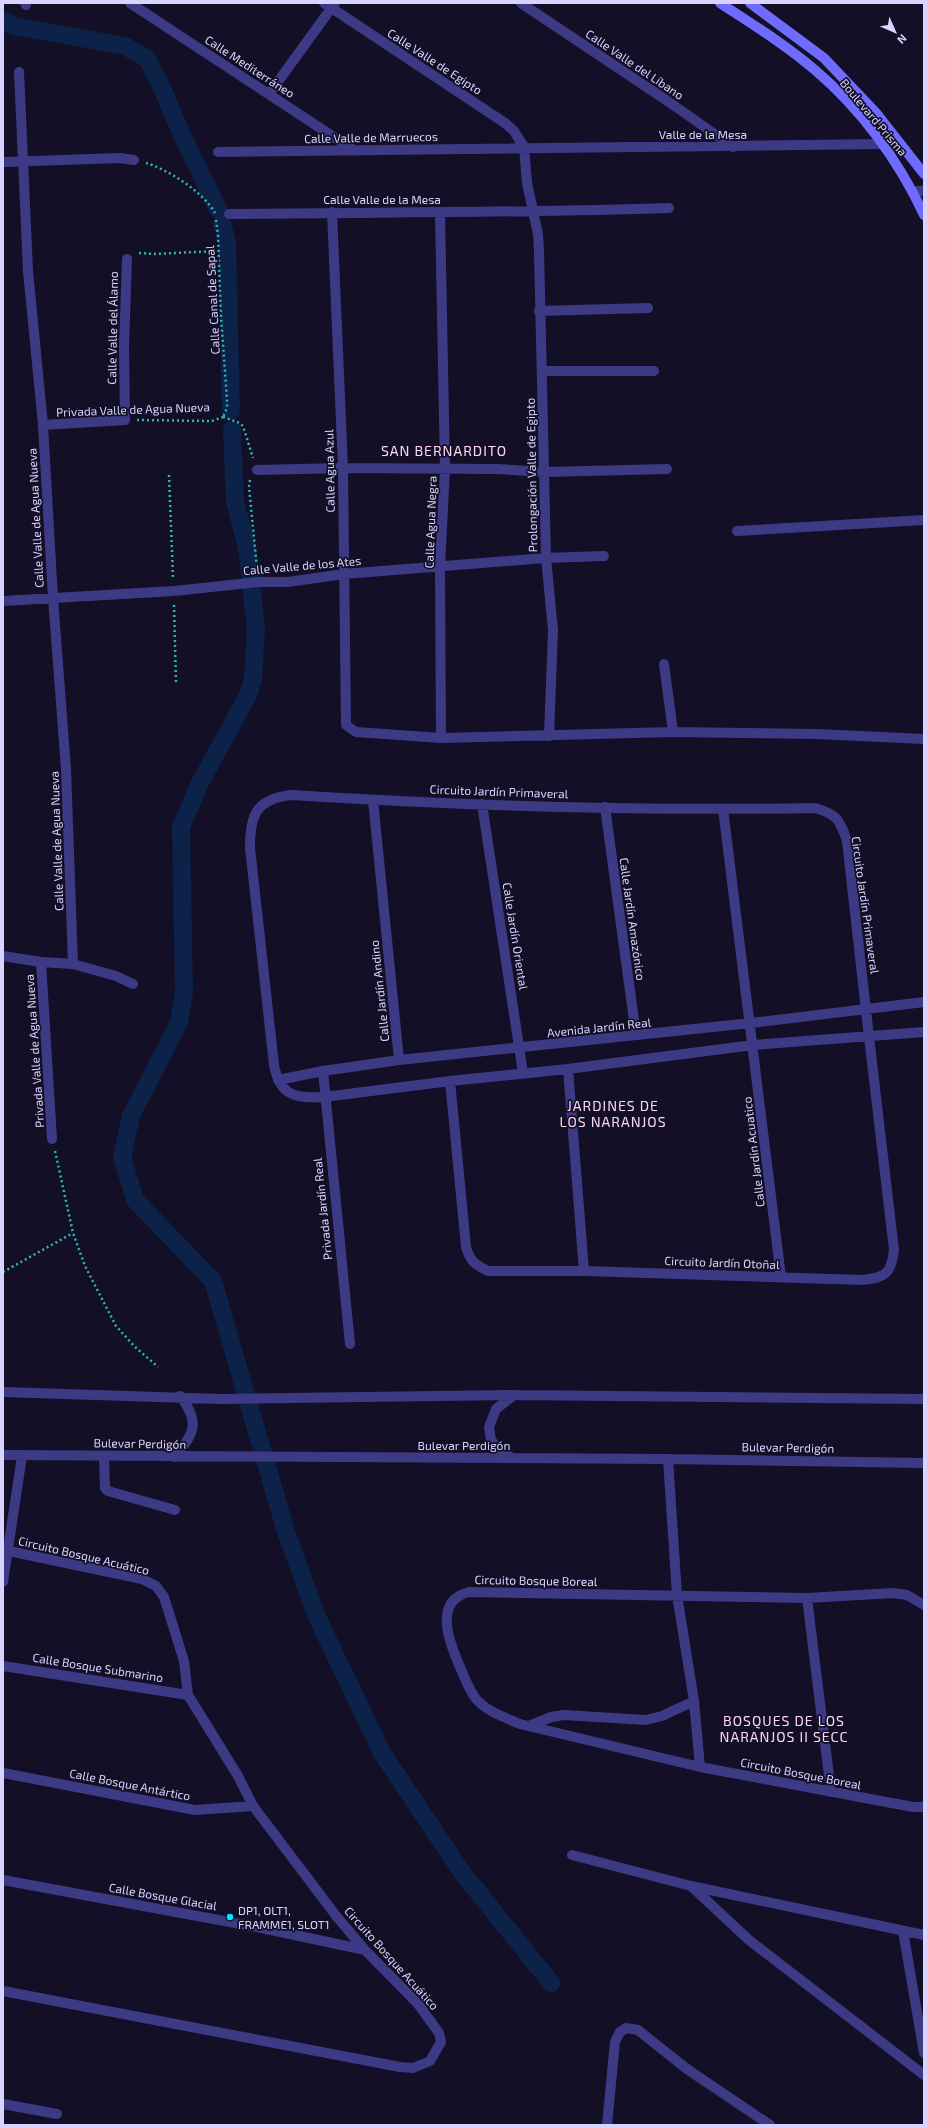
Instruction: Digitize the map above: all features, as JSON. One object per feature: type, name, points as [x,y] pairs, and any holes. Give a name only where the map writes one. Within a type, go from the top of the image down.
[{"type":"street","name":"Calle Mediterráneo","points":[[130,3],[355,151]]},
{"type":"street","name":"Calle Valle del Líbano","points":[[521,3],[733,147]]},
{"type":"street","name":"Boulevard Prisma","points":[[720,3],[815,69],[845,100],[882,144],[913,191],[924,215]]},
{"type":"street","name":"Boulevard Prisma","points":[[750,3],[824,58],[877,114],[924,174]]},
{"type":"street","points":[[269,94],[330,5]]},
{"type":"street","name":"Calle Valle de Egipto","points":[[330,5],[505,123],[514,131],[524,147]]},
{"type":"street","name":"Calle Valle de Agua Nueva","points":[[19,72],[28,270],[43,425],[53,598],[66,769],[73,964]]},
{"type":"street","name":"Valle de la Mesa","points":[[524,147],[733,147],[882,144]]},
{"type":"street","name":"Calle Valle de Marruecos","points":[[218,152],[355,151],[524,147]]},
{"type":"street","name":"Prolongación Valle de Egipto","points":[[524,147],[527,183],[538,234],[546,558],[553,630],[549,736]]},
{"type":"street","points":[[3,162],[134,160]]},
{"type":"street","points":[[913,191],[924,191]]},
{"type":"street","name":"Calle Valle de la Mesa","points":[[229,214],[332,212],[534,213],[669,208]]},
{"type":"street","name":"Calle Agua Azul","points":[[332,212],[343,468],[346,725],[349,729],[356,732],[441,738]]},
{"type":"street","name":"Calle Agua Negra","points":[[440,212],[445,469],[440,566],[441,738]]},
{"type":"street","name":"Calle Valle del Álamo","points":[[125,420],[124,346],[127,260]]},
{"type":"street","points":[[540,311],[648,308]]},
{"type":"street","points":[[542,371],[654,371]]},
{"type":"street","name":"Privada Valle de Agua Nueva","points":[[43,425],[125,420]]},
{"type":"street","points":[[257,470],[269,468],[343,468],[545,472],[667,469]]},
{"type":"street","points":[[737,531],[924,520]]},
{"type":"street","name":"Calle Valle de los Ates","points":[[3,601],[174,591],[259,582],[288,582],[344,574],[440,566],[546,558],[604,556]]},
{"type":"street","points":[[664,664],[673,732]]},
{"type":"street","points":[[441,738],[673,732],[817,734],[924,739]]},
{"type":"street","name":"Circuito Jardín Primaveral","points":[[324,1097],[302,1097],[286,1091],[278,1080],[274,1065],[250,848],[250,829],[255,811],[266,801],[278,796],[291,794],[372,800],[605,807],[724,809],[815,808],[827,811],[836,816],[842,825],[846,841],[867,1008]]},
{"type":"street","name":"Calle Jardín Andino","points":[[372,800],[399,1060]]},
{"type":"street","name":"Calle Jardín Oriental","points":[[482,804],[524,1073]]},
{"type":"street","name":"Calle Jardín Amazónico","points":[[605,807],[636,1035]]},
{"type":"street","name":"Calle Jardín Acuatico","points":[[724,809],[781,1277]]},
{"type":"street","points":[[3,956],[41,962],[73,964],[110,975],[133,984]]},
{"type":"street","name":"Privada Valle de Agua Nueva","points":[[41,962],[52,1139]]},
{"type":"street","name":"Avenida Jardín Real","points":[[278,1080],[323,1071],[399,1060],[750,1023],[924,1002]]},
{"type":"street","name":"Circuito Jardín Otoñal","points":[[450,1081],[466,1247],[470,1260],[477,1266],[488,1271],[584,1271],[863,1280],[885,1275],[892,1266],[894,1250],[869,1037],[867,1008]]},
{"type":"street","points":[[324,1097],[450,1081],[568,1069],[753,1045],[924,1032]]},
{"type":"street","points":[[568,1069],[584,1271]]},
{"type":"street","name":"Privada Jardín Real","points":[[323,1071],[324,1097],[350,1344]]},
{"type":"street","points":[[3,1392],[180,1396],[220,1399],[514,1395],[924,1399]]},
{"type":"street","points":[[512,1458],[499,1449],[491,1440],[490,1427],[496,1409],[514,1395]]},
{"type":"street","points":[[174,1457],[192,1434],[192,1418],[188,1406],[180,1396]]},
{"type":"street","name":"Bulevar Perdigón","points":[[3,1455],[668,1459],[924,1463]]},
{"type":"street","points":[[3,1582],[9,1551],[22,1456]]},
{"type":"street","points":[[104,1456],[105,1488],[108,1491],[175,1510]]},
{"type":"street","points":[[668,1459],[677,1595],[694,1701],[700,1767]]},
{"type":"street","name":"Circuito Bosque Acuático","points":[[3,1991],[400,2067],[413,2068],[430,2061],[440,2042],[439,2033],[418,2004],[365,1950],[337,1917],[253,1806],[238,1776],[188,1695],[184,1661],[169,1610],[164,1597],[156,1586],[142,1580],[9,1551]]},
{"type":"street","name":"Circuito Bosque Boreal","points":[[924,1605],[907,1595],[893,1593],[807,1598],[485,1591],[461,1594],[454,1599],[448,1612],[446,1625],[449,1641],[471,1692],[482,1705],[494,1712],[529,1726],[700,1767],[913,1807],[924,1807]]},
{"type":"street","points":[[807,1598],[831,1792]]},
{"type":"street","name":"Calle Bosque Submarino","points":[[3,1666],[188,1695]]},
{"type":"street","points":[[529,1726],[551,1717],[564,1715],[646,1720],[662,1716],[694,1701]]},
{"type":"street","name":"Calle Bosque Antártico","points":[[3,1773],[195,1810],[253,1806]]},
{"type":"street","points":[[572,1854],[691,1886],[924,1935]]},
{"type":"street","name":"Calle Bosque Glacial","points":[[3,1880],[257,1926],[365,1950]]},
{"type":"street","points":[[691,1886],[749,1940],[924,2074]]},
{"type":"street","points":[[903,1931],[924,2052]]},
{"type":"street","points":[[607,2125],[615,2042],[620,2032],[626,2028],[632,2028],[646,2036],[687,2069],[770,2125]]},
{"type":"street","points":[[3,2104],[57,2114]]},
{"type":"path","name":"Calle Canal de Sapal","points":[[134,160],[152,165],[171,175],[208,203],[214,213],[219,251],[227,400],[227,408],[223,417]]},
{"type":"path","name":"Calle Valle del Álamo","points":[[127,260],[133,253],[138,252],[153,254],[219,251]]},
{"type":"path","name":"Privada Valle de Agua Nueva","points":[[125,420],[212,421],[223,417]]},
{"type":"path","points":[[223,417],[240,423],[243,426],[257,470],[251,477],[249,487],[259,582]]},
{"type":"path","points":[[52,1139],[73,1233],[85,1266],[116,1326],[134,1346],[158,1367]]},
{"type":"path","points":[[3,1272],[73,1233]]},
{"type":"waterway","points":[[3,20],[14,26],[125,46],[147,59],[160,83],[181,133],[218,209]]},
{"type":"waterway","points":[[222,223],[227,242],[231,411]]},
{"type":"waterway","points":[[232,430],[235,501],[247,548],[256,629],[253,680],[248,695],[200,783],[181,827],[184,992],[179,1022],[131,1116],[122,1157],[135,1200],[213,1281],[286,1532],[317,1617],[382,1753],[461,1871],[551,1983]]},
{"type":"place","name":"DP1, OLT1, FRAMME1, SLOT1","points":[[230,1917]]},
{"type":"district","name":"SAN BERNARDITO","points":[[444,450]]},
{"type":"district","name":"JARDINES DE LOS NARANJOS","points":[[613,1114]]},
{"type":"district","name":"BOSQUES DE LOS NARANJOS II SECC","points":[[784,1728]]}]
